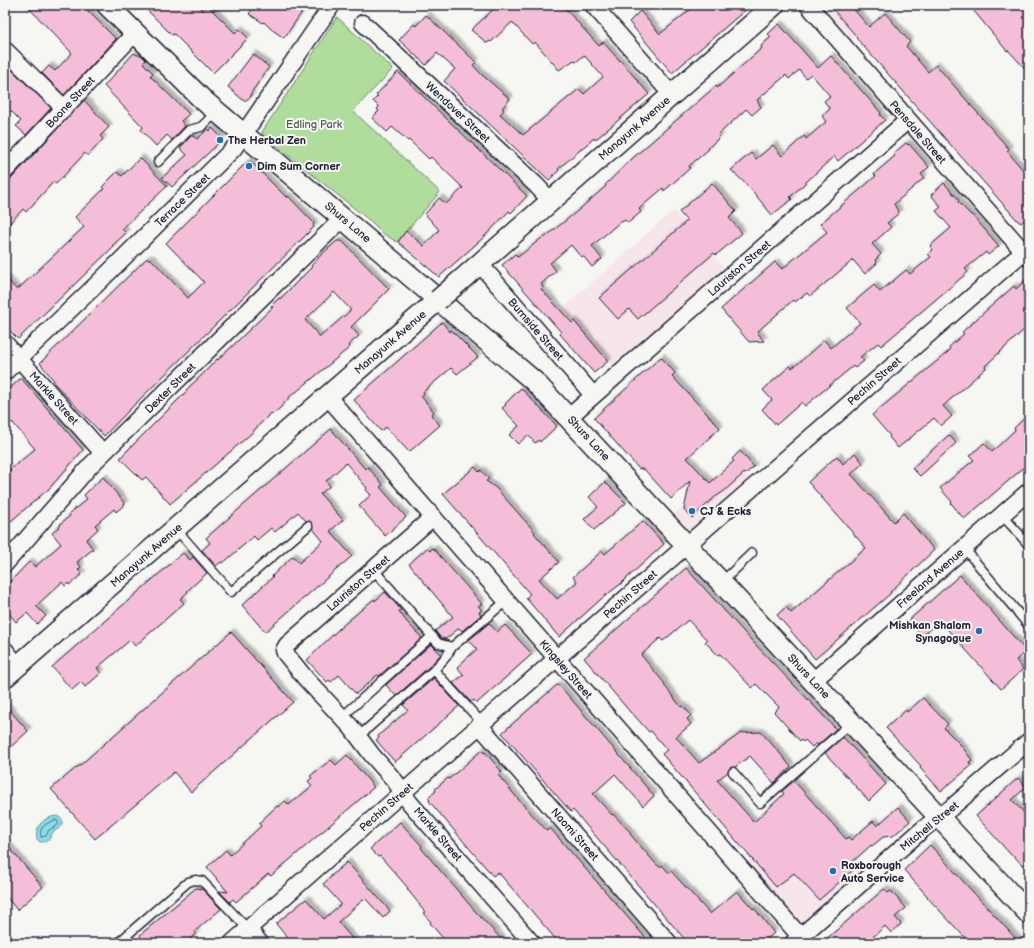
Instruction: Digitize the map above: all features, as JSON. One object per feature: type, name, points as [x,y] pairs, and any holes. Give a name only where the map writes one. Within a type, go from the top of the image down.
[{"type":"street","name":"Shurs Lane","points":[[108,5],[216,112],[521,369],[548,394],[1029,914]]},
{"type":"street","name":"Terrace Street","points":[[5,372],[228,154],[244,135],[332,5]]},
{"type":"street","points":[[593,5],[672,95]]},
{"type":"street","name":"Manayunk Avenue","points":[[12,672],[774,5]]},
{"type":"street","name":"Pensdale Street","points":[[808,5],[908,120],[1027,252]]},
{"type":"street","name":"Wendover Street","points":[[363,23],[551,201]]},
{"type":"street","name":"Boone Street","points":[[5,171],[135,33]]},
{"type":"street","points":[[5,50],[64,108]]},
{"type":"street","name":"Lauriston Street","points":[[569,417],[908,120]]},
{"type":"street","name":"Dexter Street","points":[[5,564],[90,466],[342,218]]},
{"type":"street","name":"Pechin Street","points":[[232,943],[687,545],[1027,252]]},
{"type":"street","name":"Burnside Street","points":[[479,263],[594,395]]},
{"type":"street","name":"Markle Street","points":[[5,343],[103,453]]},
{"type":"street","name":"Kingsley Street","points":[[327,396],[557,659],[799,941]]},
{"type":"street","name":"Freeland Avenue","points":[[812,681],[1029,491]]},
{"type":"street","name":"Lauriston Street","points":[[284,650],[373,569],[433,518]]},
{"type":"street","points":[[5,650],[12,672]]},
{"type":"street","name":"Markle Street","points":[[284,650],[287,657],[359,736],[410,803],[532,943]]},
{"type":"street","name":"Naomi Street","points":[[481,725],[669,943]]},
{"type":"street","name":"Mitchell Street","points":[[799,941],[923,830],[1029,741]]},
{"type":"street","points":[[248,929],[260,943]]},
{"type":"lane","points":[[158,162],[189,130],[201,127],[216,112]]},
{"type":"lane","points":[[1002,515],[1029,544]]},
{"type":"lane","points":[[176,529],[230,592],[308,526]]},
{"type":"lane","points":[[964,548],[1029,626]]},
{"type":"lane","points":[[722,582],[752,553]]},
{"type":"lane","points":[[373,569],[438,643],[452,648]]},
{"type":"lane","points":[[359,736],[434,670],[452,648],[506,601]]},
{"type":"lane","points":[[342,716],[432,636]]},
{"type":"lane","points":[[434,670],[481,725]]},
{"type":"lane","points":[[733,772],[760,803],[852,722]]},
{"type":"lane","points":[[118,943],[188,882],[195,880],[202,881],[248,929]]},
{"type":"shaded area","points":[[820,5],[850,5],[868,25],[851,40]]},
{"type":"shaded area","points":[[674,210],[725,268],[613,366],[563,308]]},
{"type":"shaded area","points":[[734,461],[749,479],[693,528],[685,529],[672,516]]},
{"type":"shaded area","points":[[801,813],[859,874],[803,921],[795,918],[747,863]]},
{"type":"green space","name":"Edling Park","points":[[337,17],[393,69],[353,111],[440,192],[397,242],[382,233],[374,224],[263,135],[262,132]]},
{"type":"water","points":[[57,816],[62,819],[62,825],[54,831],[47,841],[40,842],[37,839],[36,834],[39,826],[44,820]]},
{"type":"building","points":[[26,5],[82,5],[116,39],[64,95],[42,73],[49,66],[55,71],[72,53]]},
{"type":"building","points":[[142,5],[199,5],[203,11],[208,6],[235,33],[239,29],[248,38],[213,73]]},
{"type":"building","points":[[255,5],[307,5],[284,38],[264,22],[263,23],[249,14]]},
{"type":"building","points":[[498,5],[562,5],[599,46],[603,42],[649,94],[595,140],[594,138],[558,169],[559,170],[549,180],[444,81],[455,69],[437,53],[426,65],[399,40],[414,24],[416,26],[426,15],[476,62],[473,65],[481,74],[510,99],[502,108],[504,110],[500,114],[523,135],[579,89],[584,94],[603,77],[584,55],[576,62],[574,60],[559,70],[535,42],[532,44],[512,22],[491,42],[490,41],[487,43],[471,30]]},
{"type":"building","points":[[696,5],[751,5],[672,73],[629,22],[640,11],[660,34]]},
{"type":"building","points":[[829,5],[850,5],[869,27],[885,13],[910,42],[906,46],[928,72],[936,65],[1009,149],[1007,151],[1023,170],[1029,164],[1029,216],[1021,223],[1018,221],[856,38],[857,37]]},
{"type":"building","points":[[969,5],[1029,5],[1029,73],[1008,50],[1007,51]]},
{"type":"building","points":[[779,24],[818,68],[831,56],[881,113],[880,115],[885,120],[838,161],[834,156],[790,197],[792,199],[772,215],[749,187],[731,170],[751,153],[756,159],[773,145],[782,156],[804,136],[806,139],[826,122],[822,116],[830,109],[824,101],[830,96],[811,74],[806,78],[799,70],[789,79],[786,75],[757,100],[761,107],[752,115],[746,109],[718,135],[720,137],[708,148],[709,149],[689,166],[690,168],[664,191],[663,188],[639,209],[641,212],[628,223],[625,220],[622,222],[621,221],[592,246],[602,259],[592,267],[571,245],[550,263],[556,271],[541,284],[543,287],[541,289],[572,323],[574,321],[608,361],[594,373],[560,334],[561,332],[502,265],[515,254],[518,257],[581,208],[606,186],[605,185],[634,157],[716,86],[717,88],[762,48],[761,46],[771,37],[768,34]]},
{"type":"building","points":[[134,53],[141,55],[146,60],[143,63],[153,73],[150,76],[189,114],[181,121],[185,126],[172,140],[167,135],[156,146],[141,130],[143,127],[104,86]]},
{"type":"building","points":[[253,54],[269,67],[251,93],[251,97],[244,101],[228,87]]},
{"type":"building","points":[[5,63],[51,108],[26,135],[16,126],[21,121],[5,105]]},
{"type":"building","points":[[398,72],[527,196],[511,213],[509,211],[484,237],[439,277],[398,242],[406,231],[424,246],[439,230],[425,214],[439,198],[446,204],[463,188],[431,157],[429,159],[409,140],[408,141],[392,127],[387,132],[372,118],[379,111],[377,109],[379,107],[373,101],[378,96],[376,95]]},
{"type":"building","points":[[84,100],[109,127],[100,136],[103,139],[88,156],[85,153],[56,184],[53,182],[26,212],[23,209],[5,228],[5,180],[12,178]]},
{"type":"building","points":[[212,128],[223,139],[172,187],[162,178],[187,155],[180,148],[192,135],[197,139],[208,129],[210,131]]},
{"type":"building","points":[[906,143],[908,145],[909,144],[929,167],[921,174],[924,178],[894,204],[899,213],[887,223],[891,227],[872,244],[881,254],[875,260],[877,263],[865,274],[853,260],[810,296],[807,293],[795,302],[793,300],[757,332],[764,341],[749,342],[721,309],[775,262],[782,269],[827,232],[820,224],[876,176],[874,174],[895,156],[893,154]]},
{"type":"building","points":[[140,158],[167,186],[122,229],[126,233],[112,246],[113,247],[18,339],[5,326],[5,309],[9,305],[5,301],[5,277],[17,290],[84,227],[75,217],[104,189],[102,187],[117,172],[122,176]]},
{"type":"building","points":[[248,161],[250,161],[287,198],[288,196],[314,223],[314,227],[104,436],[54,383],[55,382],[40,363],[146,259],[151,259],[188,298],[204,282],[166,243]]},
{"type":"building","points":[[712,183],[736,211],[729,218],[742,233],[716,255],[714,253],[638,319],[629,309],[618,319],[599,298],[687,221],[679,212]]},
{"type":"building","points":[[944,183],[959,200],[958,202],[972,215],[999,246],[988,255],[986,252],[965,269],[968,272],[881,346],[878,343],[860,357],[864,361],[855,368],[853,366],[805,406],[802,402],[776,425],[762,409],[772,400],[763,390],[790,366],[792,368],[800,362],[824,340],[831,348],[860,323],[847,308],[874,285],[880,292],[906,270],[910,274],[931,257],[928,254],[933,250],[930,246],[951,228],[936,211],[941,207],[931,195]]},
{"type":"building","points":[[337,241],[342,241],[389,289],[351,327],[359,336],[348,345],[350,347],[295,393],[294,392],[280,408],[273,414],[271,413],[254,431],[170,504],[146,477],[142,480],[120,458],[217,359],[218,360],[273,307],[271,306],[312,267],[311,266]],"holes":[[[334,292],[351,310],[320,337],[305,320]]]},
{"type":"building","points":[[1029,277],[1029,325],[985,366],[986,368],[943,406],[952,416],[941,426],[934,418],[898,448],[872,415],[948,352],[950,350],[949,347],[964,334],[962,332],[1014,286],[1016,289]]},
{"type":"building","points":[[442,322],[450,332],[451,330],[478,357],[457,374],[451,368],[423,392],[424,394],[421,396],[434,412],[431,415],[440,425],[409,452],[386,427],[381,431],[354,400]]},
{"type":"building","points":[[661,357],[675,373],[672,376],[720,428],[687,458],[710,483],[734,461],[732,459],[740,451],[754,467],[745,474],[744,473],[692,518],[684,510],[690,481],[671,499],[644,469],[639,469],[594,418]]},
{"type":"building","points":[[21,378],[83,450],[46,492],[5,526],[5,474],[35,449],[13,423],[10,422],[5,427],[5,393]]},
{"type":"building","points":[[521,388],[557,426],[540,442],[539,440],[535,443],[528,435],[518,444],[509,435],[519,426],[502,408]]},
{"type":"building","points":[[1029,414],[1029,463],[964,519],[940,488],[974,460],[970,456],[984,443],[992,452]]},
{"type":"building","points":[[331,429],[365,469],[368,467],[383,485],[380,487],[406,517],[385,536],[359,506],[371,495],[346,463],[326,481],[330,486],[320,494],[343,520],[330,531],[352,556],[265,632],[242,605],[273,577],[272,576],[293,556],[299,563],[323,541],[313,529],[312,523],[306,521],[298,512],[275,532],[271,528],[257,540],[254,536],[223,563],[221,562],[216,566],[202,550],[210,543],[206,538]]},
{"type":"building","points":[[949,435],[956,443],[920,476],[912,468]]},
{"type":"building","points":[[855,453],[863,463],[851,474],[894,522],[903,513],[934,550],[890,592],[891,593],[815,659],[777,615],[786,607],[791,613],[866,548],[808,482],[837,456],[843,464]]},
{"type":"building","points":[[475,467],[479,472],[481,470],[489,479],[486,481],[496,488],[559,562],[539,579],[557,599],[577,582],[573,577],[602,551],[605,554],[643,521],[664,544],[622,583],[601,599],[559,637],[526,598],[530,594],[443,494]]},
{"type":"building","points":[[103,477],[125,504],[116,512],[114,509],[95,525],[98,529],[86,540],[93,549],[77,562],[81,567],[78,570],[82,574],[69,585],[68,583],[65,586],[62,582],[36,606],[46,616],[37,624],[27,613],[16,622],[5,609],[5,587],[29,562],[35,567],[61,544],[52,533],[70,516],[69,514],[87,499],[84,495]]},
{"type":"building","points":[[605,482],[626,503],[594,530],[584,519],[598,507],[589,497]]},
{"type":"building","points":[[427,548],[430,551],[433,548],[482,604],[478,606],[482,610],[479,612],[481,615],[462,631],[459,628],[446,639],[441,638],[435,631],[453,617],[409,564]]},
{"type":"building","points":[[183,553],[190,560],[193,557],[207,573],[180,599],[184,603],[135,646],[130,640],[97,668],[101,673],[85,687],[81,682],[72,690],[52,667]]},
{"type":"building","points":[[686,568],[752,641],[836,729],[818,745],[816,743],[812,747],[805,740],[803,742],[801,740],[800,741],[774,712],[779,707],[756,684],[752,688],[720,654],[718,655],[705,642],[707,640],[688,620],[663,641],[660,638],[641,655],[665,684],[664,685],[681,707],[683,706],[691,715],[687,719],[691,724],[676,737],[699,763],[741,733],[761,732],[791,767],[774,783],[750,756],[735,767],[730,768],[728,772],[717,780],[754,822],[784,794],[782,791],[794,781],[846,839],[848,837],[851,840],[873,821],[877,826],[898,807],[910,821],[893,836],[883,837],[872,846],[871,845],[849,865],[854,869],[819,900],[794,873],[776,887],[662,754],[667,750],[651,731],[649,732],[631,713],[584,658]]},
{"type":"building","name":"Mishkan Shalom Synagogue","points":[[960,575],[1026,651],[1016,660],[1023,669],[1001,689],[940,621],[922,636],[908,621]]},
{"type":"building","points":[[385,592],[401,610],[399,611],[406,621],[422,638],[356,694],[339,675],[331,682],[329,680],[327,682],[307,660],[340,628],[374,599],[375,601]]},
{"type":"building","points":[[489,623],[497,632],[505,625],[532,654],[477,703],[474,700],[471,702],[453,683],[464,675],[457,667],[477,649],[469,640]]},
{"type":"building","points":[[231,632],[293,702],[191,792],[174,772],[95,839],[51,789]]},
{"type":"building","points":[[431,644],[441,654],[430,666],[396,696],[386,685]]},
{"type":"building","points":[[434,678],[459,706],[395,762],[376,740],[379,738],[378,736],[408,710],[403,705]]},
{"type":"building","points":[[557,685],[560,686],[654,796],[643,806],[615,774],[593,794],[631,833],[630,834],[656,864],[660,867],[662,865],[669,873],[671,871],[710,914],[737,891],[753,909],[754,908],[774,933],[762,943],[688,943],[573,810],[571,812],[502,733]]},
{"type":"building","points":[[923,698],[948,724],[944,728],[960,744],[972,760],[969,762],[971,766],[941,791],[920,768],[921,766],[886,728],[906,710],[907,712]]},
{"type":"building","points":[[5,705],[28,731],[5,752]]},
{"type":"building","points":[[843,737],[886,784],[869,801],[825,753]]},
{"type":"building","points":[[482,750],[502,772],[498,775],[518,799],[547,831],[550,828],[650,943],[559,943],[498,872],[493,876],[428,798],[436,791],[435,789],[448,778],[449,779]]},
{"type":"building","points":[[347,755],[374,787],[271,876],[268,874],[236,902],[233,899],[230,902],[219,891],[228,892],[207,867],[226,850],[230,855],[261,826],[259,823],[277,806],[278,807],[285,801],[289,805],[312,786],[308,781],[312,778],[310,776],[331,760],[336,765]]},
{"type":"building","points":[[1018,778],[1026,787],[1012,800],[1029,818],[1029,872],[1013,855],[1012,856],[976,816]]},
{"type":"building","points":[[400,822],[422,846],[421,848],[475,911],[505,943],[447,943],[430,923],[431,922],[423,913],[425,912],[407,889],[408,888],[380,856],[378,857],[370,849]]},
{"type":"building","points":[[5,843],[43,887],[17,910],[5,895]]},
{"type":"building","points":[[930,845],[1020,943],[970,943],[927,897],[904,870]]},
{"type":"building","points":[[347,862],[390,911],[383,918],[365,898],[338,922],[356,943],[292,943],[276,924],[306,899],[324,919],[341,904],[323,884]]},
{"type":"building","points":[[196,888],[202,889],[221,909],[195,931],[196,934],[185,943],[142,943],[140,935]]},
{"type":"building","points":[[884,889],[888,893],[891,891],[906,908],[895,917],[901,924],[891,933],[885,926],[866,943],[822,943]]},
{"type":"place","name":"The Herbal Zen","points":[[220,140]]},
{"type":"place","name":"Dim Sum Corner","points":[[249,166]]},
{"type":"place","name":"CJ & Ecks","points":[[692,511]]},
{"type":"place","name":"Mishkan Shalom Synagogue","points":[[979,631]]},
{"type":"place","name":"Roxborough Auto Service","points":[[833,871]]}]
